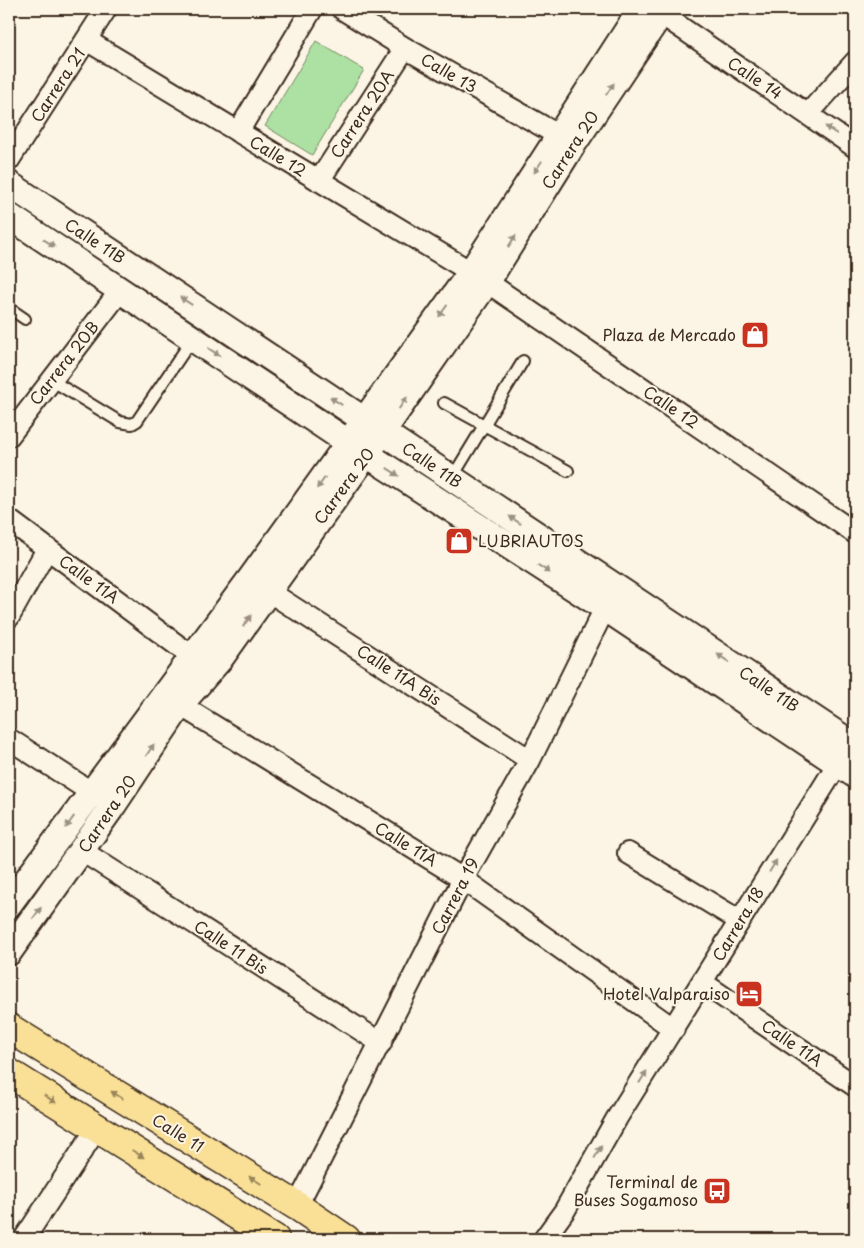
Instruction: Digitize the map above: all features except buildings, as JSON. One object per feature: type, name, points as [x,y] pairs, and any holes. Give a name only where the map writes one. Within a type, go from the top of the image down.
[{"type":"main road","name":"Calle 11","points":[[9,1028],[346,1239]]},
{"type":"main road","points":[[9,1073],[274,1239]]},
{"type":"street","name":"Carrera 21","points":[[9,160],[106,9]]},
{"type":"street","points":[[238,132],[312,9]]},
{"type":"street","name":"Calle 13","points":[[342,9],[405,48],[558,135]]},
{"type":"street","name":"Calle 14","points":[[655,10],[855,146]]},
{"type":"street","name":"Carrera 20","points":[[479,277],[558,135],[655,10]]},
{"type":"street","name":"Carrera 20","points":[[9,952],[82,851],[180,706],[220,660],[268,591],[374,425],[572,146],[655,10]]},
{"type":"street","name":"Calle 12","points":[[86,40],[479,277],[854,531]]},
{"type":"street","name":"Carrera 20A","points":[[319,181],[405,48]]},
{"type":"street","points":[[808,114],[855,62]]},
{"type":"street","name":"Calle 11B","points":[[9,184],[452,478],[613,599]]},
{"type":"street","name":"Calle 11B","points":[[9,216],[358,449],[613,599],[851,753]]},
{"type":"street","name":"Carrera 20B","points":[[9,436],[120,291]]},
{"type":"street","name":"Carrera 20","points":[[9,904],[193,656],[358,449]]},
{"type":"street","name":"Calle 11A","points":[[9,520],[193,656]]},
{"type":"street","points":[[9,617],[47,549]]},
{"type":"street","name":"Calle 11A Bis","points":[[268,591],[530,760]]},
{"type":"street","name":"Carrera 19","points":[[296,1206],[381,1043],[463,878],[530,760],[613,599]]},
{"type":"street","name":"Calle 11A","points":[[180,706],[463,878],[674,1029]]},
{"type":"street","points":[[9,739],[91,792]]},
{"type":"street","name":"Carrera 18","points":[[544,1239],[565,1210],[617,1118],[740,921],[851,753]]},
{"type":"street","name":"Calle 11 Bis","points":[[82,851],[381,1043]]},
{"type":"street","points":[[628,853],[740,921]]},
{"type":"street","name":"Calle 11A","points":[[703,983],[855,1086]]},
{"type":"street","points":[[24,1239],[97,1128]]},
{"type":"lane","points":[[9,308],[25,319]]},
{"type":"lane","points":[[51,380],[120,422],[132,424],[137,421],[193,338]]},
{"type":"lane","points":[[452,478],[523,361]]},
{"type":"lane","points":[[444,403],[568,471]]},
{"type":"green space","points":[[316,41],[364,70],[312,155],[265,126]]},
{"type":"place","name":"Plaza de Mercado","points":[[755,335]]},
{"type":"place","name":"LUBRIAUTOS","points":[[459,541]]},
{"type":"place","name":"Hotel Valparaiso","points":[[749,994]]},
{"type":"place","name":"Terminal de Buses Sogamoso","points":[[717,1191]]}]
